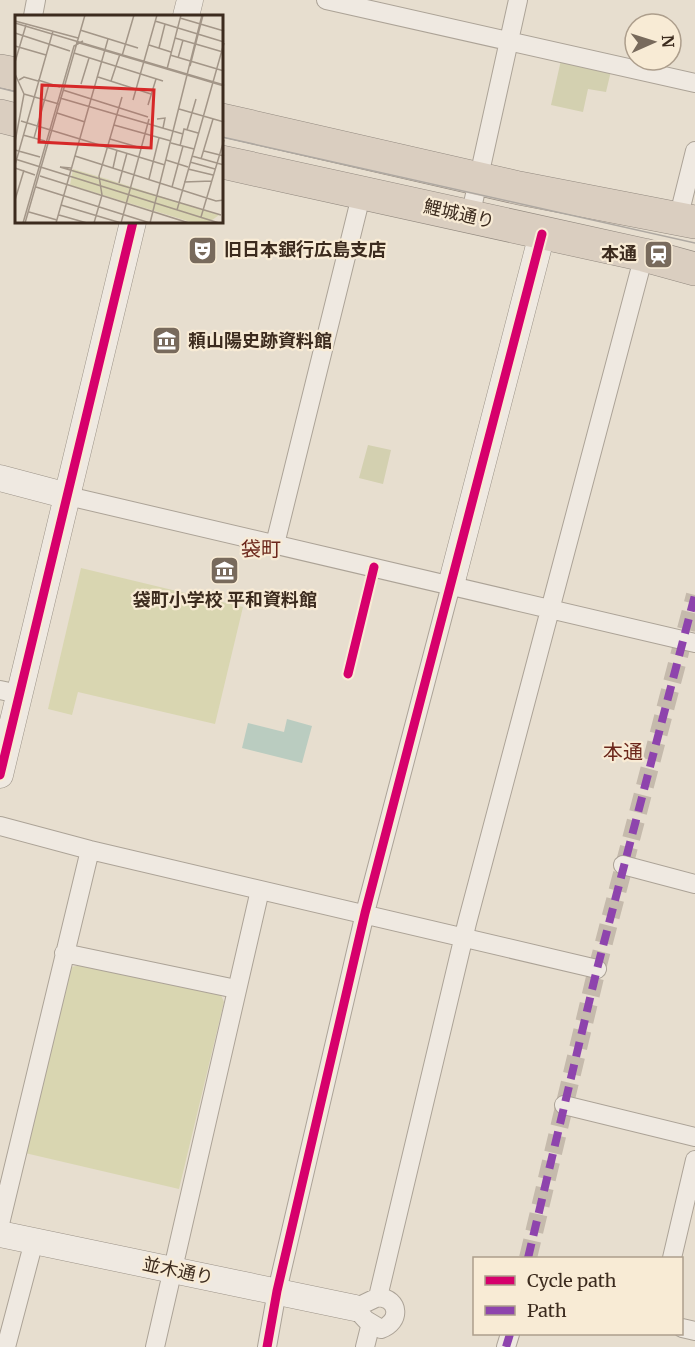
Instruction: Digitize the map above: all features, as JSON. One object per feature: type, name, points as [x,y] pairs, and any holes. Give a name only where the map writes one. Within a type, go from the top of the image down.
[{"type":"highway","points":[[0,71],[15,74]]},
{"type":"highway","points":[[0,116],[15,120]]},
{"type":"highway","points":[[224,120],[478,178],[687,220]]},
{"type":"highway","name":"鯉城通り","points":[[224,162],[644,255],[695,269]]},
{"type":"street","points":[[33,15],[36,0]]},
{"type":"street","points":[[186,15],[190,0]]},
{"type":"street","points":[[326,0],[695,83]]},
{"type":"street","points":[[470,217],[518,0]]},
{"type":"street","points":[[687,220],[695,151]]},
{"type":"street","points":[[275,544],[362,192]]},
{"type":"street","points":[[0,775],[9,692],[68,496],[133,224]]},
{"type":"street","points":[[267,1347],[277,1292],[366,913],[542,234]]},
{"type":"street","points":[[365,1347],[368,1309],[463,937],[644,255]]},
{"type":"street","points":[[0,478],[68,496],[695,643]]},
{"type":"street","points":[[0,826],[90,850],[597,969]]},
{"type":"street","points":[[0,1224],[90,850]]},
{"type":"street","points":[[623,865],[695,884]]},
{"type":"street","points":[[154,1347],[260,890]]},
{"type":"street","points":[[64,953],[236,989]]},
{"type":"street","points":[[564,1105],[695,1137]]},
{"type":"street","points":[[672,1257],[695,1160]]},
{"type":"street","name":"並木通り","points":[[0,1234],[368,1309]]},
{"type":"street","points":[[6,1347],[34,1241]]},
{"type":"shaded area","points":[[561,60],[611,71],[606,92],[588,89],[583,112],[551,105]]},
{"type":"shaded area","points":[[368,445],[391,450],[383,484],[359,478]]},
{"type":"shaded area","points":[[81,568],[243,607],[215,724],[78,692],[72,715],[48,709]]},
{"type":"shaded area","points":[[287,719],[312,726],[302,763],[242,748],[248,723],[284,732]]},
{"type":"shaded area","points":[[81,965],[220,993],[224,1002],[179,1189],[25,1153],[71,967]]},
{"type":"tunnel","points":[[528,1257],[597,969],[695,595]]},
{"type":"tram line","points":[[0,88],[15,92]]},
{"type":"tram line","points":[[224,137],[695,243]]},
{"type":"marked path","points":[[528,1257],[597,969],[695,595]]},
{"type":"marked path","points":[[506,1347],[510,1335]]},
{"type":"cycle path","points":[[0,775],[133,224]]},
{"type":"cycle path","points":[[267,1347],[277,1291],[365,913],[542,234]]},
{"type":"cycle path","points":[[348,674],[374,567]]},
{"type":"place","name":"旧日本銀行広島支店","points":[[203,250]]},
{"type":"place","name":"本通","points":[[658,254]]},
{"type":"place","name":"頼山陽史跡資料館","points":[[167,341]]},
{"type":"place","name":"袋町小学校 平和資料館","points":[[225,571]]},
{"type":"district","name":"袋町","points":[[261,549]]},
{"type":"district","name":"本通","points":[[623,752]]}]
